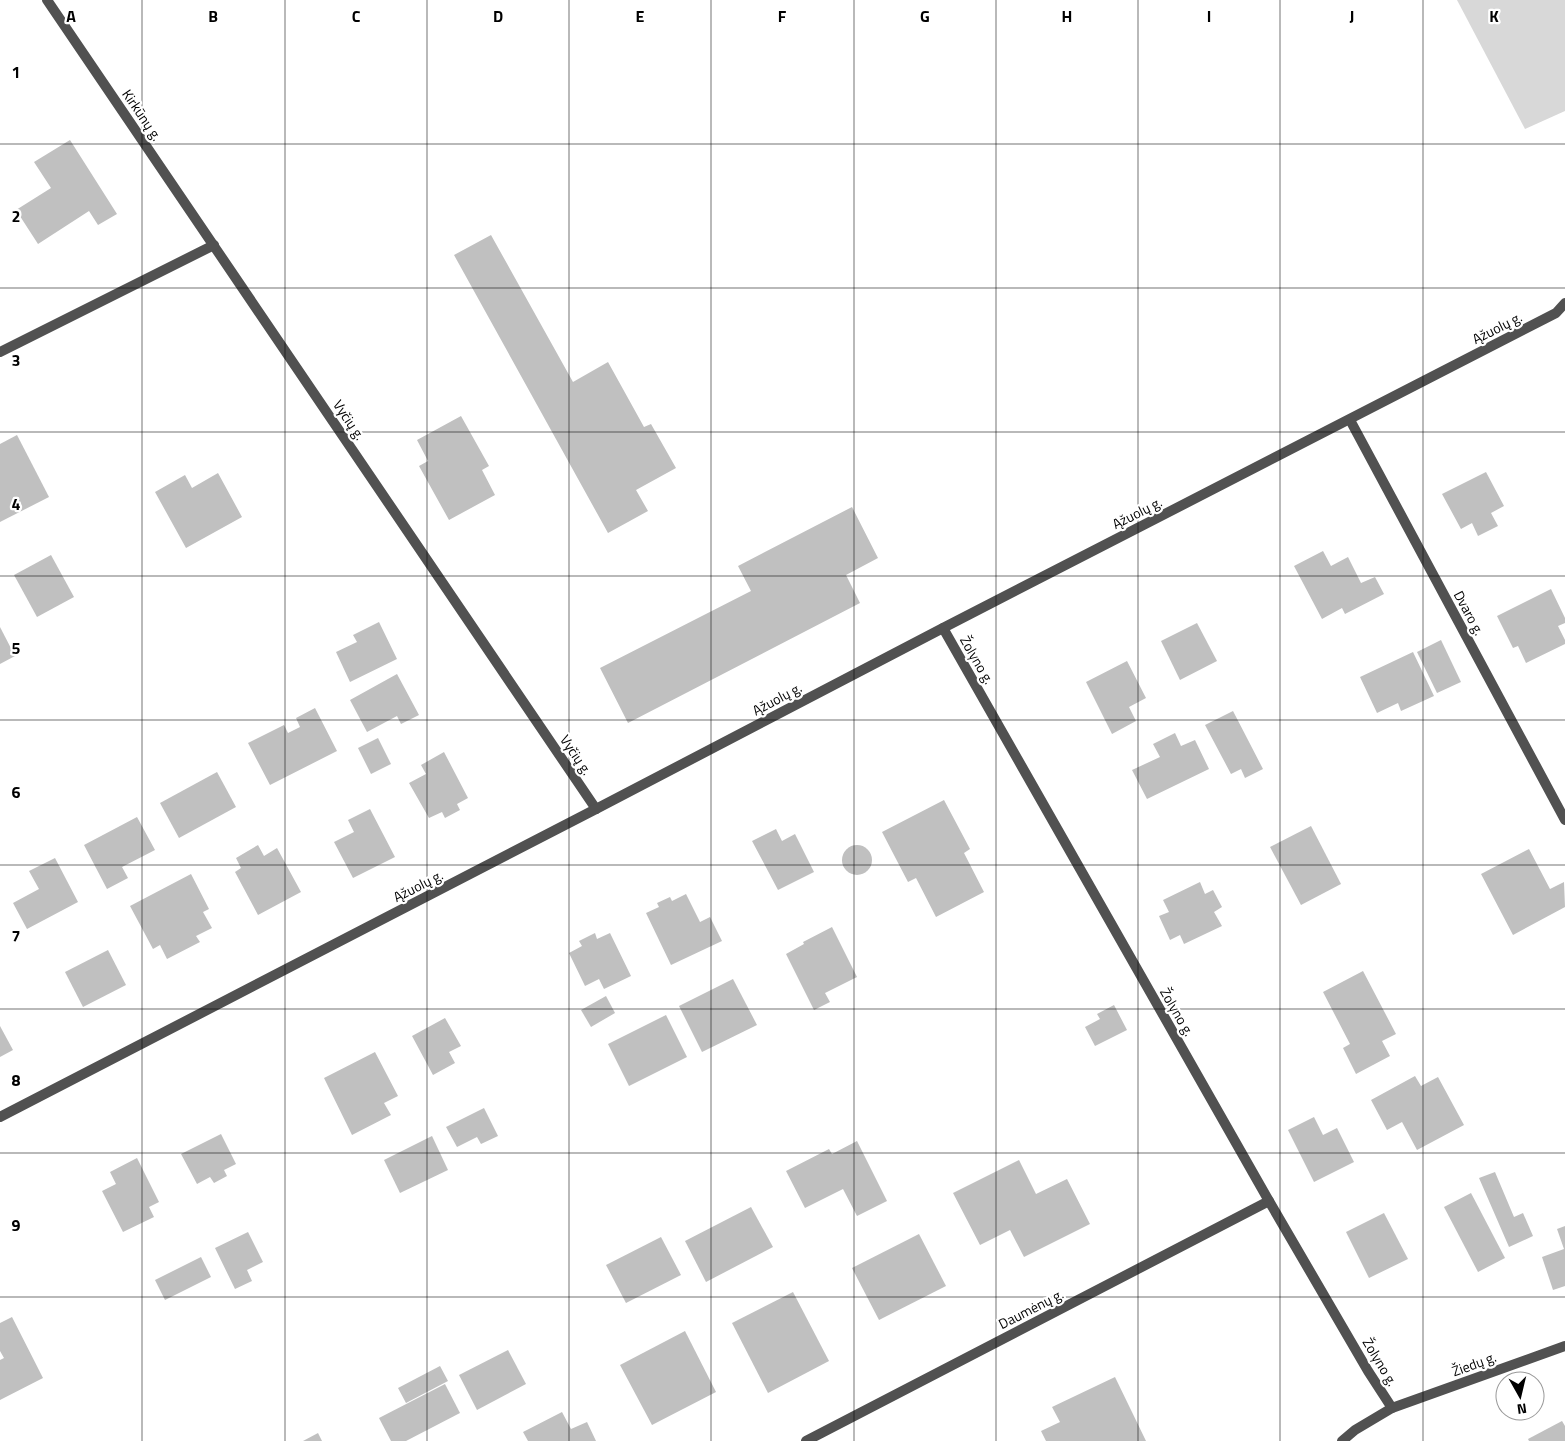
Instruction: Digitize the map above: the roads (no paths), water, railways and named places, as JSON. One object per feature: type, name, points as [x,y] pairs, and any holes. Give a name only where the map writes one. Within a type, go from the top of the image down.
[{"type":"street","name":"Kirkūnų g.","points":[[47,0],[214,245]]},
{"type":"street","points":[[0,352],[214,245]]},
{"type":"street","name":"Vyčių g.","points":[[214,245],[596,809]]},
{"type":"street","name":"Ąžuolų g.","points":[[0,1117],[943,628],[1350,420],[1561,316],[1565,303]]},
{"type":"street","name":"Dvaro g.","points":[[1350,420],[1565,820]]},
{"type":"street","name":"Žolyno g.","points":[[943,628],[1269,1201],[1368,1371],[1392,1408]]},
{"type":"street","name":"Daumėnų g.","points":[[806,1441],[1269,1201]]},
{"type":"street","name":"Žiedų g.","points":[[1342,1441],[1355,1430],[1392,1408],[1565,1346]]}]
